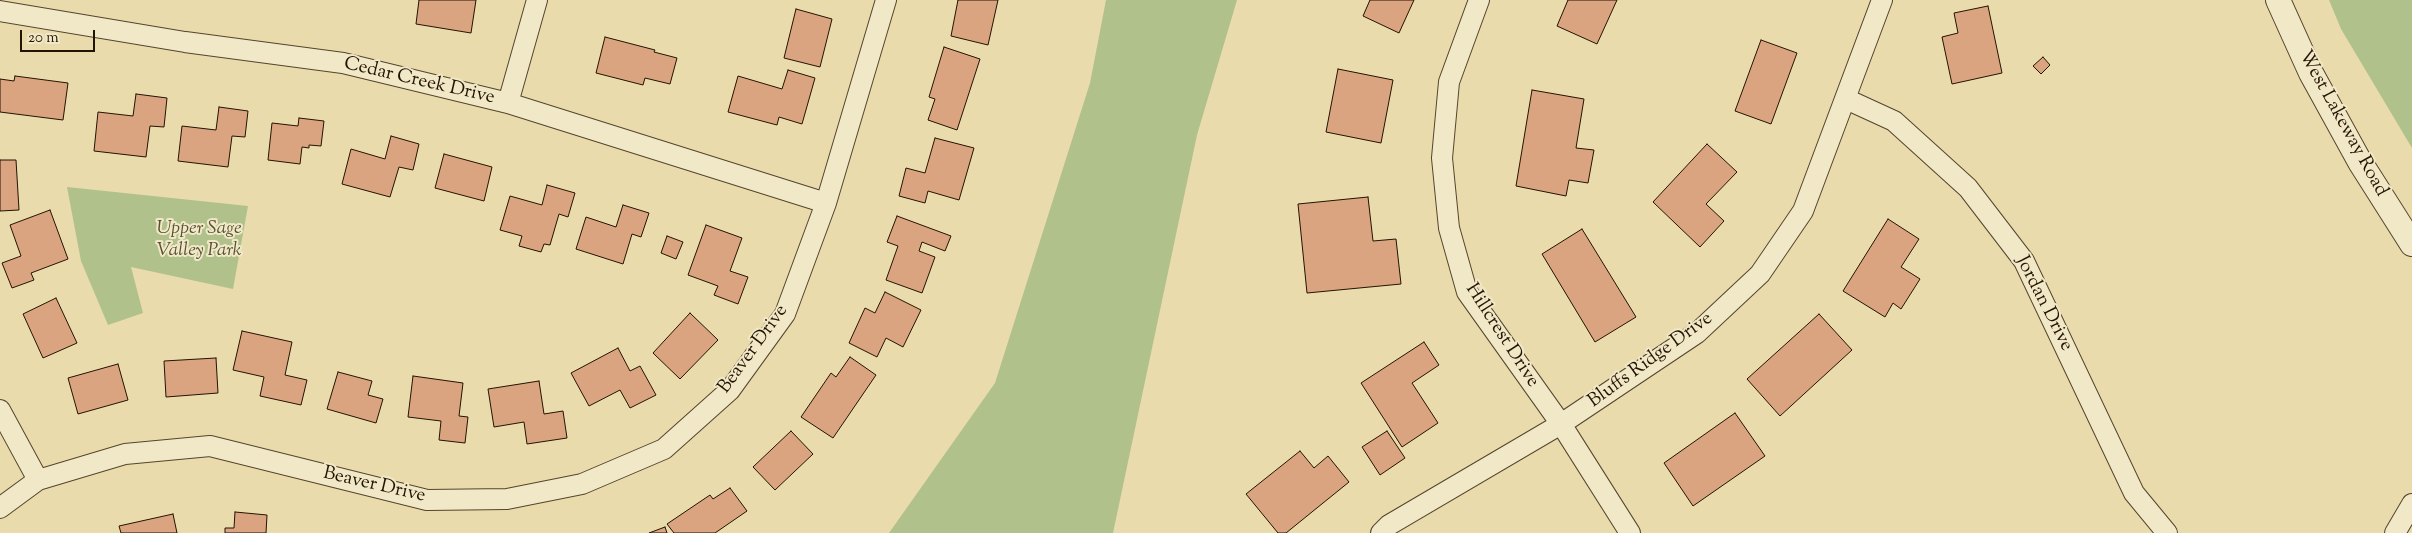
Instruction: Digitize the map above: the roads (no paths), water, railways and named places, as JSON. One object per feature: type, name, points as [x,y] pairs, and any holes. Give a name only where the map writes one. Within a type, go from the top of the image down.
[{"type":"street","points":[[508,103],[537,0]]},
{"type":"street","name":"Beaver Drive","points":[[0,508],[38,480],[125,454],[210,446],[427,500],[507,499],[582,484],[664,449],[730,390],[785,314],[826,203],[886,0]]},
{"type":"street","name":"Hillcrest Drive","points":[[1479,0],[1449,82],[1442,158],[1449,228],[1467,292],[1561,424],[1630,533]]},
{"type":"street","name":"Bluffs Ridge Drive","points":[[1381,533],[1389,525],[1561,424],[1697,333],[1760,274],[1803,211],[1882,0]]},
{"type":"street","name":"West Lakeway Road","points":[[2278,0],[2311,73],[2360,162],[2412,244]]},
{"type":"street","name":"Cedar Creek Drive","points":[[0,11],[185,42],[343,63],[508,103],[826,203]]},
{"type":"street","name":"Jordan Drive","points":[[1846,99],[1894,122],[1968,188],[2024,261],[2134,493],[2167,533]]},
{"type":"street","points":[[0,410],[38,480]]},
{"type":"street","points":[[2395,533],[2412,504]]},
{"type":"park label","name":"Upper Sage Valley Park","points":[[199,241]]}]
